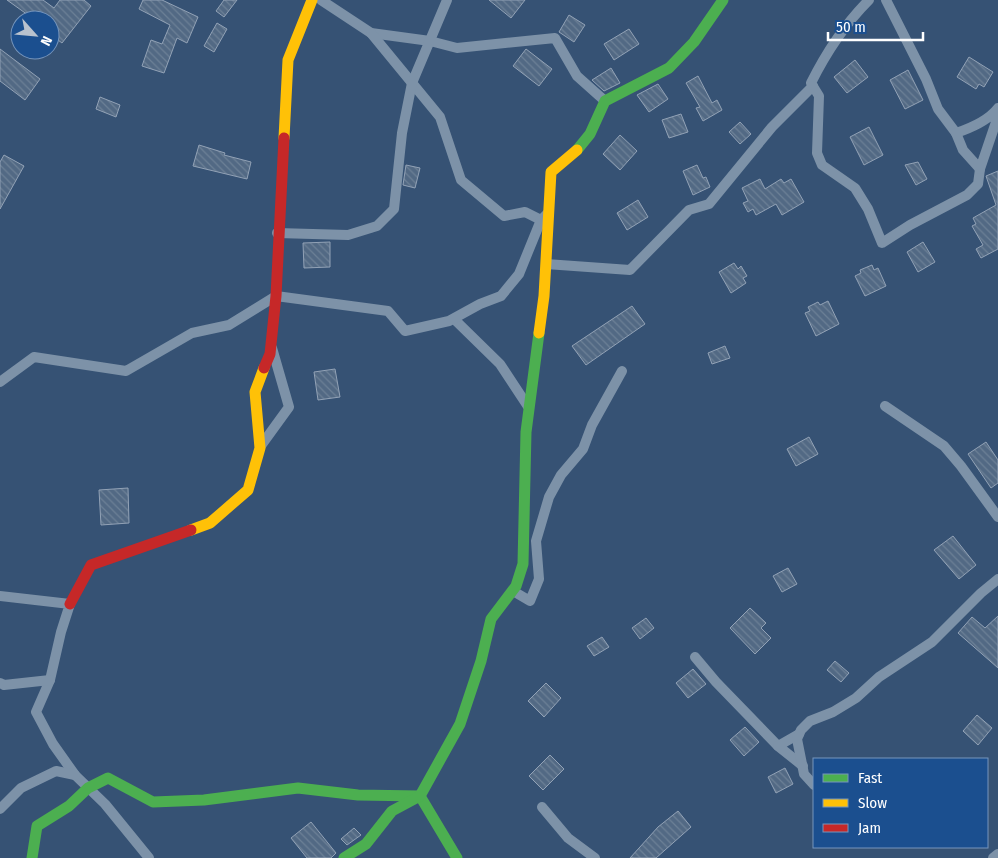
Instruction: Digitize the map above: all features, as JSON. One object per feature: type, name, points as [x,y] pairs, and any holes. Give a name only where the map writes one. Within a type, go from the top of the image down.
[{"type":"street","points":[[260,448],[254,392],[270,354],[271,345],[276,296],[277,233],[288,60],[312,0]]},
{"type":"street","points":[[321,0],[371,33],[440,117],[461,180],[504,216],[525,212],[544,217]]},
{"type":"street","points":[[277,233],[348,235],[377,226],[394,209],[402,133],[412,83],[447,0]]},
{"type":"street","points":[[344,858],[366,844],[392,812],[420,796],[443,758],[460,724],[481,661],[491,619],[513,591],[521,577],[523,564],[526,432],[544,296],[546,264],[544,217],[551,172],[581,149],[596,127],[605,101],[622,90],[669,68],[694,42],[723,0]]},
{"type":"street","points":[[869,0],[845,28],[811,84],[820,96],[818,153],[822,164],[855,188],[872,218],[882,243],[910,224],[967,195],[978,184],[980,169],[998,116]]},
{"type":"street","points":[[886,0],[926,79],[938,109],[956,133],[963,150],[980,169]]},
{"type":"street","points":[[371,33],[430,41],[457,48],[555,38],[577,76],[605,101]]},
{"type":"street","points":[[546,264],[630,270],[689,210],[709,204],[772,127],[813,86]]},
{"type":"street","points":[[956,133],[974,127],[994,114],[998,108]]},
{"type":"street","points":[[0,382],[34,357],[126,371],[192,333],[229,325],[276,296],[388,311],[406,331],[454,318],[480,304],[501,296],[519,274],[544,217]]},
{"type":"street","points":[[454,318],[500,364],[529,408]]},
{"type":"street","points":[[149,858],[105,804],[75,775],[53,744],[36,712],[50,680],[61,632],[70,604],[91,565],[210,523],[248,490],[260,448],[289,407],[271,345]]},
{"type":"street","points":[[513,591],[530,601],[539,580],[536,541],[549,497],[561,475],[583,449],[592,425],[622,371]]},
{"type":"street","points":[[885,406],[944,446],[962,466],[998,517]]},
{"type":"street","points":[[813,784],[804,774],[796,739],[810,721],[856,698],[879,677],[932,642],[981,593],[998,579]]},
{"type":"street","points":[[0,596],[70,604]]},
{"type":"street","points":[[695,657],[716,682],[778,746],[803,766]]},
{"type":"street","points":[[0,683],[4,685],[50,680]]},
{"type":"street","points":[[778,746],[799,734]]},
{"type":"street","points":[[0,809],[21,788],[56,771],[75,775]]},
{"type":"street","points":[[32,858],[37,826],[69,806],[88,788],[108,778],[153,802],[204,800],[298,788],[358,795],[420,796]]},
{"type":"street","points":[[420,796],[457,858]]},
{"type":"street","points":[[542,807],[568,838],[595,858]]},
{"type":"street","points":[[993,858],[998,854]]},
{"type":"building","points":[[7,0],[43,0],[54,8],[60,0],[84,0],[91,6],[62,43],[60,42],[60,10],[21,10]]},
{"type":"building","points":[[143,0],[162,0],[198,17],[187,43],[177,38],[164,73],[142,66],[151,40],[162,44],[170,25],[139,9]]},
{"type":"building","points":[[224,0],[237,0],[224,17],[216,11]]},
{"type":"building","points":[[489,0],[525,0],[511,18]]},
{"type":"building","points":[[569,15],[585,25],[574,42],[559,32]]},
{"type":"building","points":[[217,23],[227,29],[214,52],[204,46]]},
{"type":"building","points":[[629,29],[639,44],[614,60],[604,44]]},
{"type":"building","points":[[0,49],[10,56],[10,60],[15,60],[40,79],[25,100],[0,81]]},
{"type":"building","points":[[526,49],[552,69],[539,86],[513,66]]},
{"type":"building","points":[[969,57],[993,72],[984,87],[979,84],[976,89],[957,77]]},
{"type":"building","points":[[855,60],[868,77],[847,93],[834,77]]},
{"type":"building","points":[[611,68],[620,83],[604,91],[592,80]]},
{"type":"building","points":[[908,70],[923,100],[905,109],[890,80]]},
{"type":"building","points":[[698,76],[712,103],[717,100],[722,110],[703,121],[696,108],[700,107],[686,83]]},
{"type":"building","points":[[658,84],[668,99],[649,112],[637,95]]},
{"type":"building","points":[[100,97],[120,105],[116,117],[96,109]]},
{"type":"building","points":[[681,114],[688,132],[669,138],[662,120]]},
{"type":"building","points":[[740,122],[751,134],[740,144],[729,132]]},
{"type":"building","points":[[869,127],[883,155],[864,165],[850,137]]},
{"type":"building","points":[[620,135],[637,151],[620,170],[603,154]]},
{"type":"building","points":[[199,145],[225,153],[224,155],[251,162],[247,179],[193,166]]},
{"type":"building","points":[[4,155],[24,166],[0,209],[0,162]]},
{"type":"building","points":[[918,162],[927,179],[916,185],[905,165]]},
{"type":"building","points":[[406,165],[420,168],[415,188],[403,185]]},
{"type":"building","points":[[697,165],[703,178],[706,177],[710,187],[693,195],[683,171]]},
{"type":"building","points":[[998,171],[998,249],[981,258],[976,249],[983,245],[972,226],[976,224],[973,218],[996,205],[986,176]]},
{"type":"building","points":[[760,179],[765,189],[781,179],[784,183],[791,179],[804,202],[782,215],[776,204],[756,215],[753,209],[748,212],[743,203],[748,201],[742,188]]},
{"type":"building","points":[[638,200],[648,217],[627,230],[617,213]]},
{"type":"building","points":[[330,242],[330,267],[304,268],[303,243]]},
{"type":"building","points":[[923,242],[935,262],[918,272],[907,252]]},
{"type":"building","points":[[734,263],[738,269],[741,266],[747,276],[743,278],[746,283],[731,293],[719,272]]},
{"type":"building","points":[[872,265],[874,270],[878,268],[886,286],[865,296],[855,276],[861,273],[860,270]]},
{"type":"building","points":[[828,301],[839,324],[816,336],[805,313],[810,311],[808,307],[818,302],[820,305]]},
{"type":"building","points":[[632,306],[645,324],[586,365],[572,346]]},
{"type":"building","points":[[725,346],[730,358],[712,364],[708,353]]},
{"type":"building","points":[[335,369],[340,397],[318,400],[314,372]]},
{"type":"building","points":[[809,437],[818,454],[796,466],[787,449]]},
{"type":"building","points":[[986,442],[998,460],[998,483],[991,488],[968,454]]},
{"type":"building","points":[[128,488],[129,523],[101,525],[99,490]]},
{"type":"building","points":[[953,536],[976,565],[959,579],[934,550]]},
{"type":"building","points":[[788,568],[797,584],[782,592],[773,576]]},
{"type":"building","points":[[750,608],[766,623],[761,628],[771,638],[755,654],[730,628]]},
{"type":"building","points":[[998,616],[998,668],[958,633],[972,617],[985,628]]},
{"type":"building","points":[[646,618],[654,628],[640,639],[632,628]]},
{"type":"building","points":[[602,637],[609,647],[594,656],[587,646]]},
{"type":"building","points":[[835,661],[849,673],[841,682],[827,670]]},
{"type":"building","points":[[693,669],[706,684],[688,698],[676,683]]},
{"type":"building","points":[[546,683],[561,698],[544,717],[528,701]]},
{"type":"building","points":[[977,715],[992,728],[978,745],[963,731]]},
{"type":"building","points":[[745,727],[759,742],[744,756],[730,740]]},
{"type":"building","points":[[550,755],[564,769],[543,790],[529,776]]},
{"type":"building","points":[[785,768],[793,784],[776,793],[768,777]]},
{"type":"building","points":[[678,811],[691,827],[656,858],[630,858],[658,827]]},
{"type":"building","points":[[311,822],[336,853],[331,858],[307,858],[291,838]]},
{"type":"building","points":[[354,828],[361,835],[347,845],[341,839]]},
{"type":"traffic: fast","points":[[577,150],[590,134],[605,101],[669,68],[694,42],[723,0]]},
{"type":"traffic: fast","points":[[344,858],[366,844],[392,811],[420,796],[460,724],[481,661],[491,619],[516,586],[523,564],[526,432],[539,333]]},
{"type":"traffic: fast","points":[[32,858],[37,826],[69,806],[88,788],[108,778],[153,802],[204,800],[298,788],[358,795],[420,796],[457,858]]},
{"type":"traffic: slow","points":[[284,138],[288,60],[312,0]]},
{"type":"traffic: slow","points":[[539,333],[544,296],[551,172],[577,150]]},
{"type":"traffic: slow","points":[[191,530],[210,523],[248,490],[260,448],[255,392],[264,368]]},
{"type":"traffic: jam","points":[[264,368],[270,354],[276,296],[284,138]]},
{"type":"traffic: jam","points":[[70,604],[91,565],[191,530]]}]
